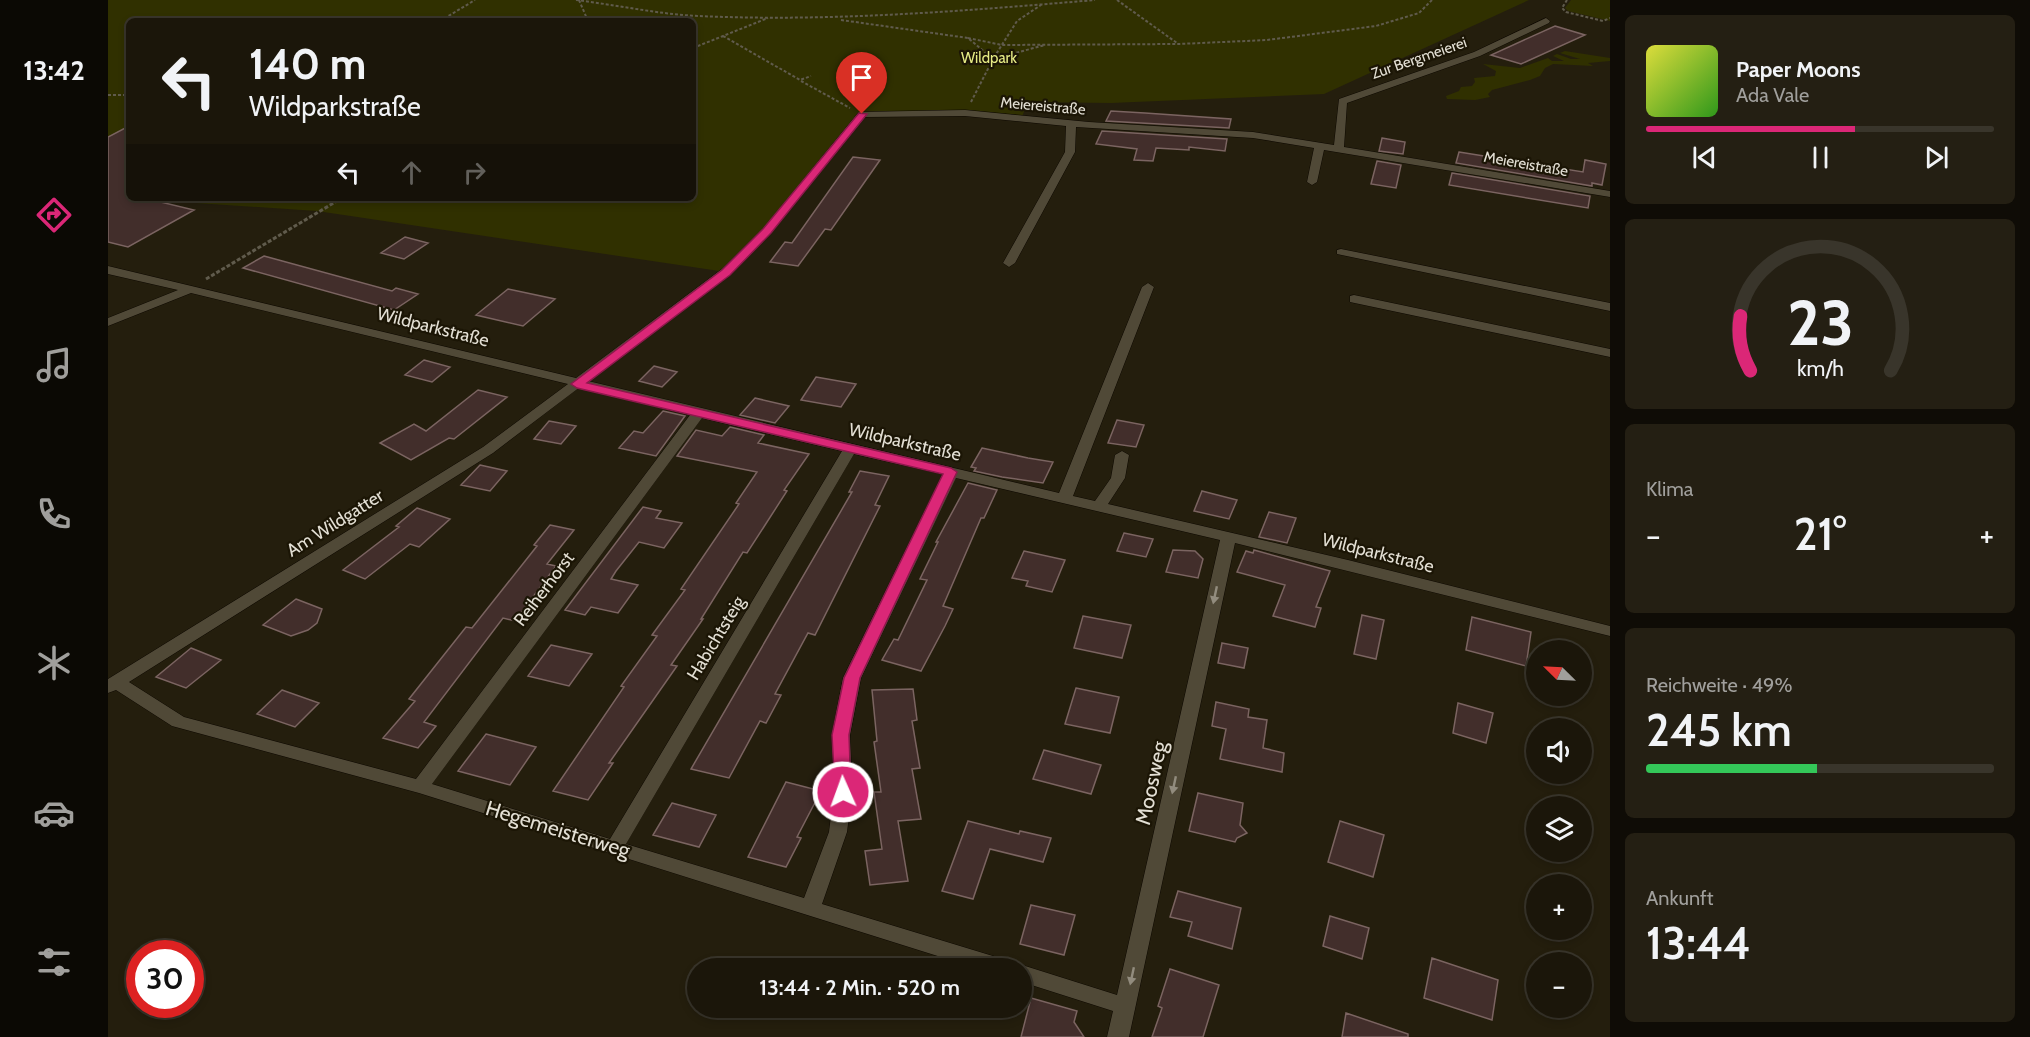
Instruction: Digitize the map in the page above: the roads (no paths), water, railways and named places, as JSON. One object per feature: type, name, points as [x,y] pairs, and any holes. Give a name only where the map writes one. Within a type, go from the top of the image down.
[{"type":"street","name":"Zur Bergmeierei","points":[[1339,148],[1342,101],[1477,54],[1546,21]]},
{"type":"street","name":"Meiereistraße","points":[[577,384],[726,272],[767,231],[862,114],[965,113],[1071,123],[1222,132],[1339,148],[1610,194]]},
{"type":"street","points":[[1009,263],[1070,152],[1071,123]]},
{"type":"street","points":[[1312,182],[1320,145]]},
{"type":"street","points":[[1341,252],[1610,307]]},
{"type":"street","name":"Wildparkstraße","points":[[108,270],[1610,631]]},
{"type":"street","points":[[1064,499],[1148,287]]},
{"type":"street","points":[[108,322],[192,289]]},
{"type":"street","points":[[1354,299],[1610,353]]},
{"type":"street","name":"Am Wildgatter","points":[[112,685],[488,450],[577,384]]},
{"type":"street","name":"Reiherhorst","points":[[420,787],[699,413]]},
{"type":"street","name":"Habichtsteig","points":[[615,846],[850,449]]},
{"type":"street","points":[[1098,507],[1118,478],[1122,455]]},
{"type":"street","points":[[810,908],[838,832],[843,792],[840,735],[852,678],[951,472]]},
{"type":"street","name":"Moosweg","points":[[1118,1037],[1228,538]]},
{"type":"street","name":"Hegemeisterweg","points":[[112,685],[178,722],[420,787],[971,958]]},
{"type":"street","points":[[1032,977],[1125,1006]]},
{"type":"park label","name":"Wildpark","points":[[989,58]]}]
